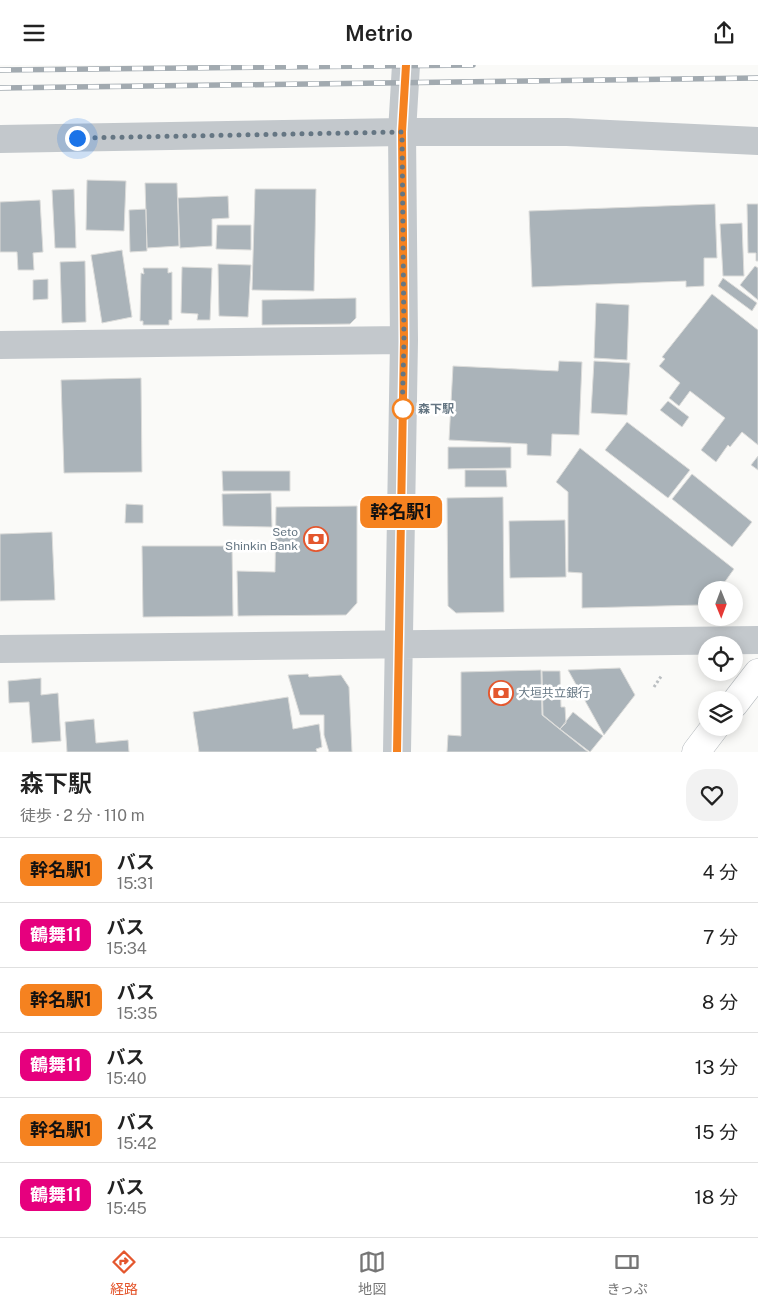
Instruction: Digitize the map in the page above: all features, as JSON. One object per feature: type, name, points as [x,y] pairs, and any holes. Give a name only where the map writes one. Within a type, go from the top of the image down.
[{"type":"highway","points":[[743,692],[758,673]]},
{"type":"highway","points":[[696,752],[708,736]]},
{"type":"street","points":[[397,752],[404,341],[402,132],[406,65]]},
{"type":"street","points":[[0,139],[402,132],[567,133],[758,141]]},
{"type":"street","points":[[0,345],[404,341]]},
{"type":"street","points":[[0,649],[398,646],[758,640]]},
{"type":"building","points":[[87,180],[126,181],[124,231],[86,230]]},
{"type":"building","points":[[145,183],[177,183],[179,246],[147,248]]},
{"type":"building","points":[[74,189],[76,248],[55,248],[52,190]]},
{"type":"building","points":[[255,189],[316,189],[314,291],[252,290]]},
{"type":"building","points":[[228,196],[229,218],[212,219],[212,246],[180,248],[178,198]]},
{"type":"building","points":[[40,200],[43,252],[33,253],[34,270],[18,270],[17,252],[0,252],[0,202]]},
{"type":"building","points":[[715,204],[717,258],[704,258],[704,286],[686,287],[686,281],[532,287],[529,211]]},
{"type":"building","points":[[747,204],[758,204],[758,261],[756,261],[756,253],[748,253]]},
{"type":"building","points":[[146,209],[147,251],[130,252],[129,210]]},
{"type":"building","points":[[742,223],[744,276],[723,276],[720,224]]},
{"type":"building","points":[[217,225],[251,225],[251,250],[216,249]]},
{"type":"building","points":[[122,250],[132,317],[102,323],[91,255]]},
{"type":"building","points":[[85,261],[86,322],[62,323],[60,262]]},
{"type":"building","points":[[218,264],[251,265],[248,317],[219,316]]},
{"type":"building","points":[[755,266],[758,268],[758,300],[740,285]]},
{"type":"building","points":[[182,267],[212,268],[210,320],[197,320],[198,314],[181,313]]},
{"type":"building","points":[[143,268],[168,268],[168,273],[172,272],[172,320],[169,320],[169,325],[143,325],[143,321],[140,321],[141,273],[144,274]]},
{"type":"building","points":[[723,278],[757,303],[752,311],[718,286]]},
{"type":"building","points":[[48,279],[48,299],[33,300],[33,280]]},
{"type":"building","points":[[712,294],[758,330],[758,445],[742,432],[730,447],[728,445],[716,462],[701,450],[725,418],[690,391],[679,406],[669,398],[680,383],[659,366],[665,359],[662,357]]},
{"type":"building","points":[[356,298],[356,318],[350,324],[262,325],[262,300]]},
{"type":"building","points":[[596,303],[629,305],[627,360],[594,358]]},
{"type":"building","points":[[559,361],[582,362],[579,435],[552,434],[551,456],[527,455],[527,444],[449,440],[453,366],[558,371]]},
{"type":"building","points":[[594,361],[630,363],[627,415],[591,413]]},
{"type":"building","points":[[141,378],[142,472],[64,473],[61,380]]},
{"type":"building","points":[[668,401],[689,417],[682,427],[660,410]]},
{"type":"building","points":[[627,422],[690,470],[668,498],[605,450]]},
{"type":"building","points":[[448,447],[511,447],[511,468],[448,469]]},
{"type":"building","points":[[580,448],[734,569],[725,581],[698,581],[698,605],[582,608],[582,573],[568,572],[568,492],[556,482]]},
{"type":"building","points":[[758,456],[758,470],[751,465]]},
{"type":"building","points":[[465,470],[506,470],[507,487],[465,487]]},
{"type":"building","points":[[222,471],[290,471],[290,491],[223,491]]},
{"type":"building","points":[[692,474],[752,522],[732,547],[672,499]]},
{"type":"building","points":[[271,493],[272,527],[223,526],[222,494]]},
{"type":"building","points":[[503,497],[504,612],[456,613],[448,606],[447,498]]},
{"type":"building","points":[[126,504],[143,505],[143,523],[125,523]]},
{"type":"building","name":"Seto Shinkin Bank","points":[[357,506],[357,603],[346,615],[238,616],[237,571],[275,572],[276,507]]},
{"type":"building","points":[[565,520],[566,577],[510,578],[509,521]]},
{"type":"building","points":[[52,532],[55,600],[0,601],[0,534]]},
{"type":"building","points":[[142,546],[232,546],[233,616],[143,617]]},
{"type":"building","points":[[620,668],[635,695],[604,735],[568,670]]},
{"type":"building","name":"大垣共立銀行","points":[[541,670],[542,715],[588,752],[447,752],[448,735],[461,736],[461,672]]},
{"type":"building","points":[[542,671],[560,671],[561,707],[565,707],[566,723],[560,729],[543,715]]},
{"type":"building","points":[[308,674],[309,677],[341,675],[349,687],[352,752],[329,752],[324,735],[324,715],[300,715],[288,675]]},
{"type":"building","points":[[41,678],[41,695],[58,693],[61,741],[32,743],[29,702],[9,703],[8,681]]},
{"type":"building","points":[[288,697],[293,729],[319,724],[322,747],[316,749],[317,752],[199,752],[193,712]]},
{"type":"building","points":[[573,712],[603,736],[590,752],[560,729]]},
{"type":"building","points":[[94,719],[96,743],[128,740],[129,752],[67,752],[65,722]]},
{"type":"railway","points":[[0,70],[473,65]]},
{"type":"railway","points":[[0,88],[758,78]]},
{"type":"bus line","name":"幹名駅1","points":[[397,752],[404,341],[402,132],[406,65]]},
{"type":"place","name":"森下駅","points":[[403,409]]},
{"type":"place","name":"Seto Shinkin Bank","points":[[316,539]]},
{"type":"place","name":"大垣共立銀行","points":[[501,693]]},
{"type":"route","points":[[77,138],[402,132],[404,341],[402,417],[403,409]]}]
